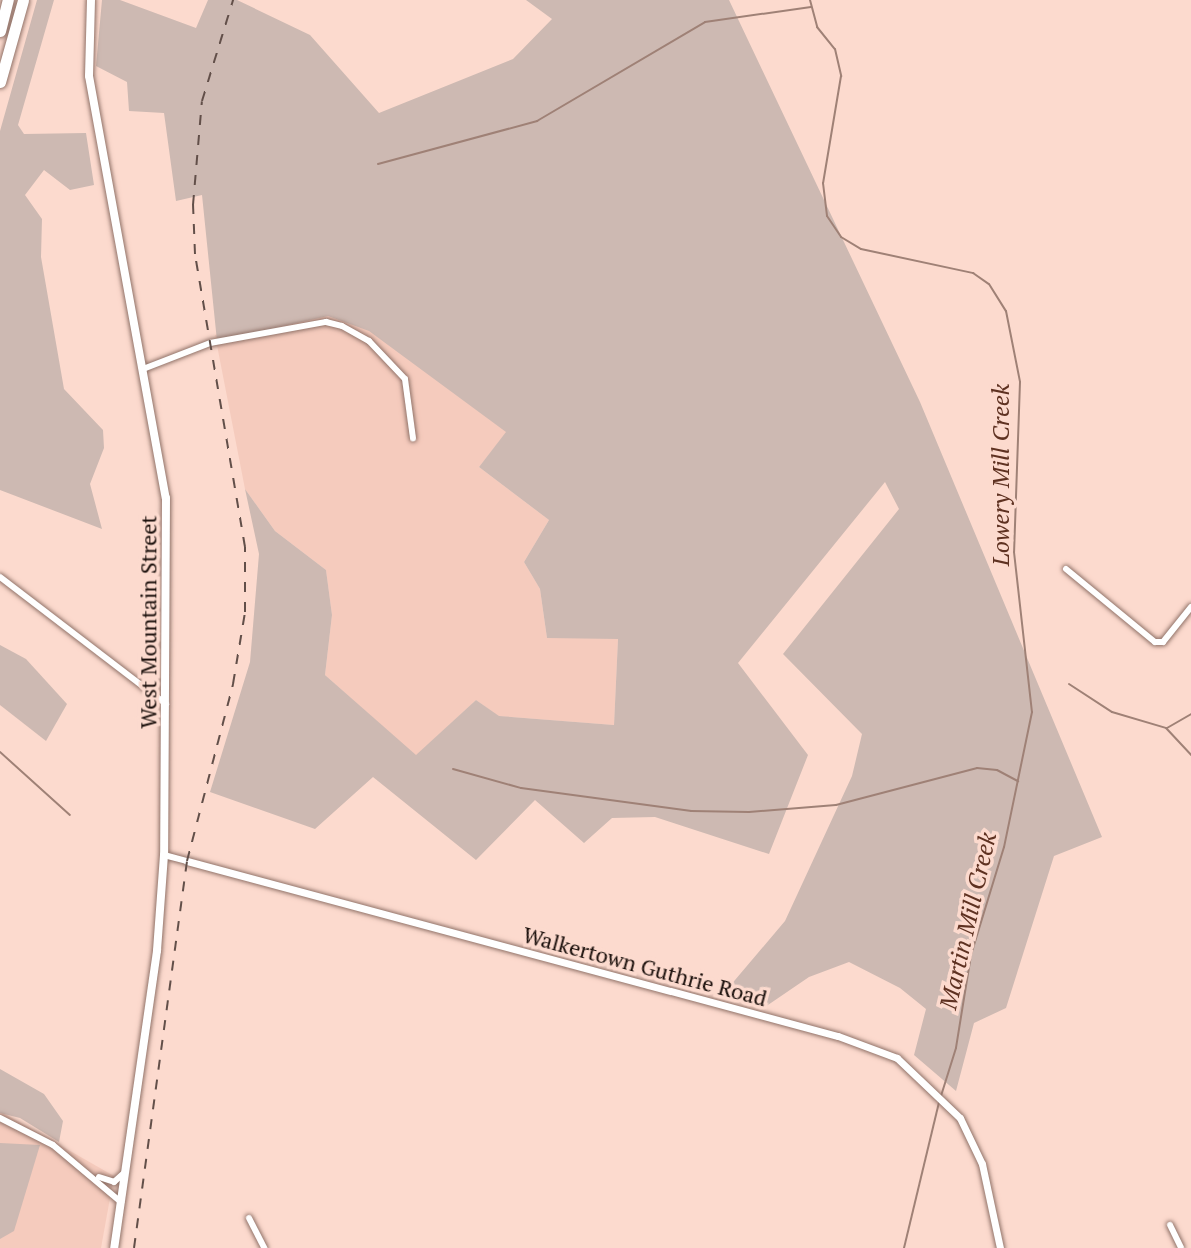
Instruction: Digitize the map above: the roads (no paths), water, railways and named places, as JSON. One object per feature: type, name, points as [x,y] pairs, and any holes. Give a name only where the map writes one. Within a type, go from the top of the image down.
[{"type":"highway","points":[[0,31],[8,0]]},
{"type":"highway","points":[[0,82],[23,0]]},
{"type":"main road","name":"West Mountain Street","points":[[91,0],[90,77],[166,498],[164,855],[157,951],[114,1248]]},
{"type":"street","points":[[143,369],[210,343],[326,322],[342,326],[369,341],[405,379],[413,438]]},
{"type":"street","points":[[1066,569],[1155,642],[1163,642],[1191,607]]},
{"type":"street","points":[[0,577],[167,705]]},
{"type":"street","name":"Walkertown Guthrie Road","points":[[164,855],[838,1036],[897,1058],[960,1118],[982,1164],[1000,1248]]},
{"type":"street","points":[[0,1118],[42,1138],[92,1174],[121,1202]]},
{"type":"street","points":[[92,1174],[114,1182],[125,1171]]},
{"type":"street","points":[[249,1218],[264,1248]]},
{"type":"street","points":[[1170,1225],[1181,1248]]},
{"type":"waterway","name":"Lowery Mill Creek","points":[[810,0],[817,27],[835,49],[841,76],[823,183],[827,216],[841,237],[861,249],[973,273],[989,284],[1006,311],[1020,382],[1014,552],[1032,712],[1004,847],[971,955],[956,1048],[941,1096]]},
{"type":"waterway","points":[[378,164],[537,121],[705,22],[811,7]]},
{"type":"waterway","name":"Lowery Mill Creek","points":[[1069,684],[1112,712],[1166,728],[1191,755]]},
{"type":"waterway","points":[[1167,728],[1191,714]]},
{"type":"waterway","points":[[0,752],[70,815]]},
{"type":"waterway","points":[[453,769],[521,788],[691,811],[749,812],[836,805],[977,768],[997,770],[1018,781]]},
{"type":"waterway","name":"Martin Mill Creek","points":[[904,1248],[939,1102]]},
{"type":"railway","points":[[134,1248],[187,861],[233,684],[245,612],[245,547],[195,254],[193,205],[202,101],[233,0]]}]
